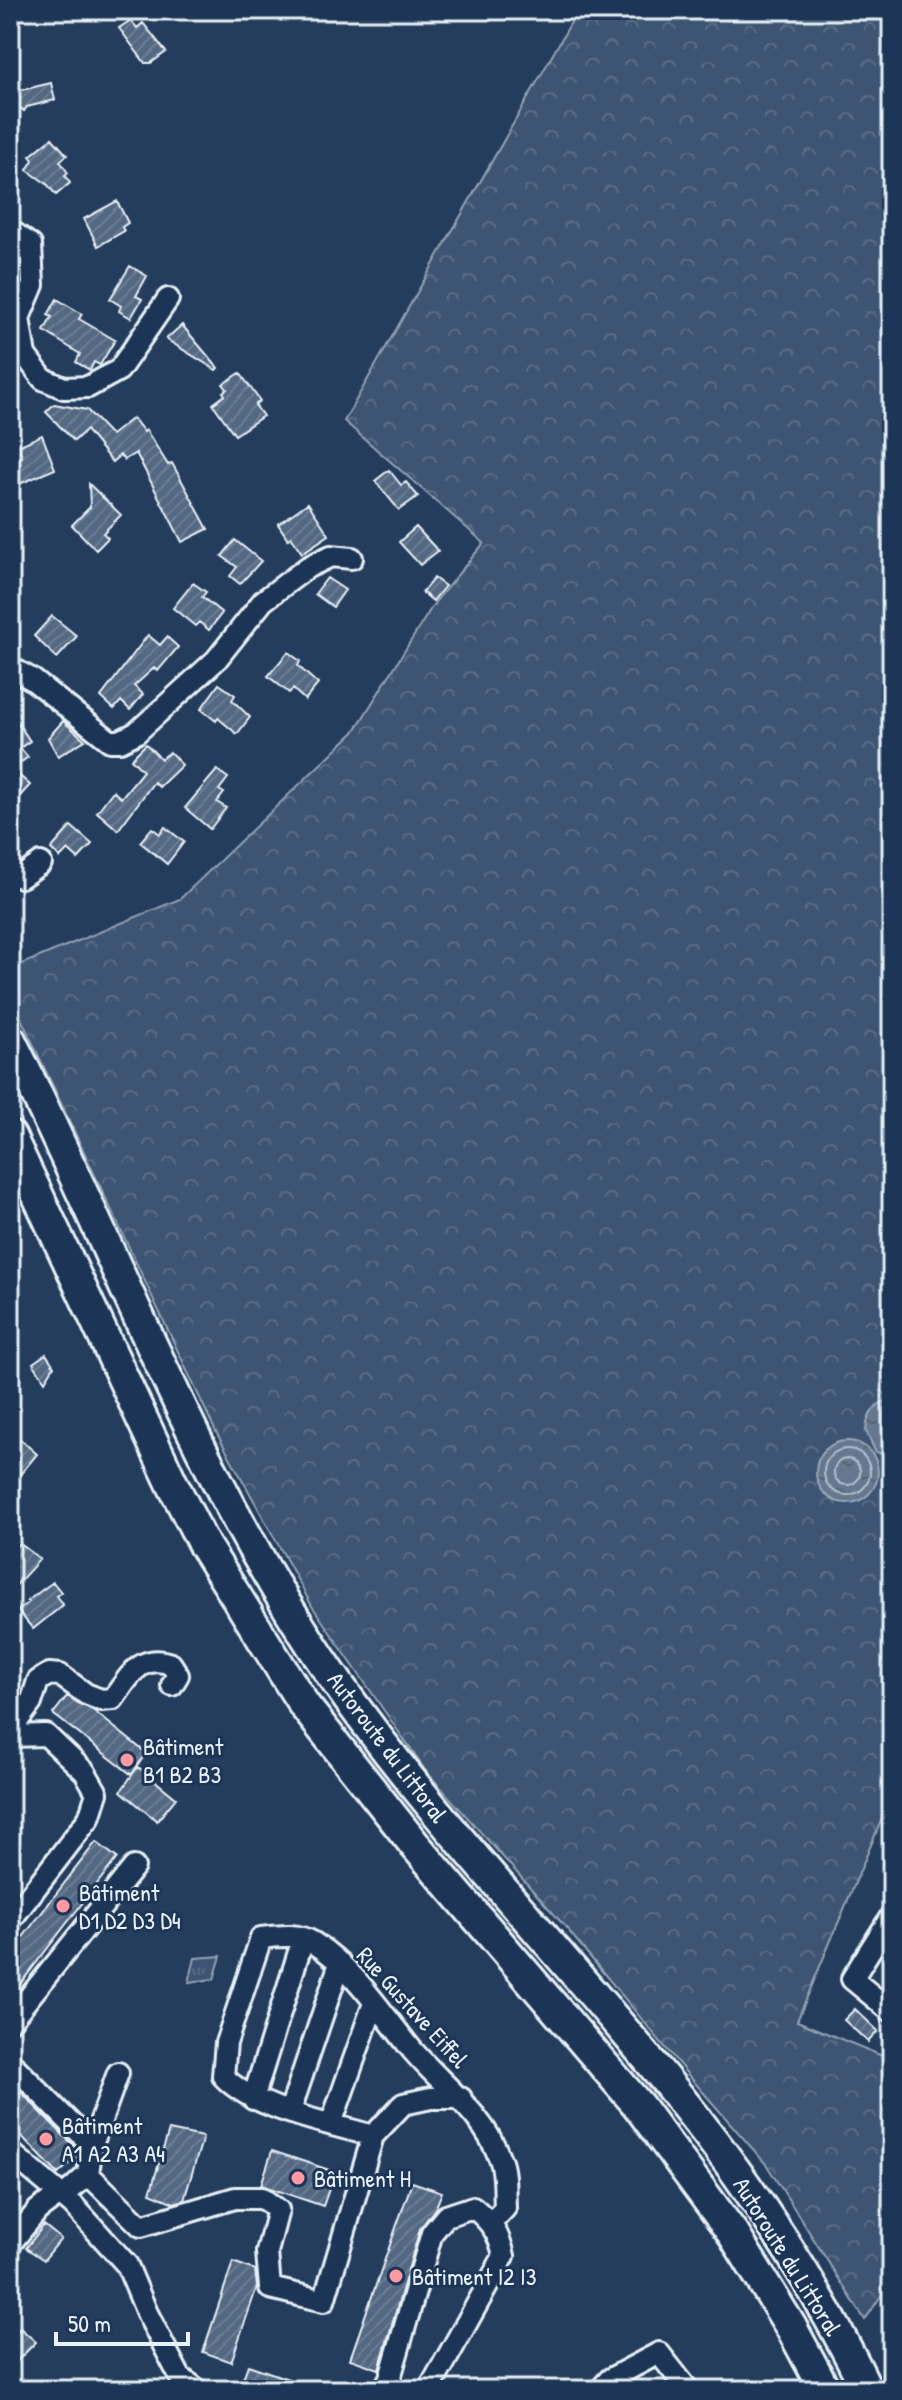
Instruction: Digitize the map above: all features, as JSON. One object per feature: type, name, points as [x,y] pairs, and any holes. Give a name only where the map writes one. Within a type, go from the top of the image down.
[{"type":"highway","name":"Autoroute du Littoral","points":[[10,1040],[169,1382],[282,1599],[332,1676],[434,1809],[674,2091],[751,2191],[810,2285],[867,2390]]},
{"type":"highway","name":"Autoroute du Littoral","points":[[10,1136],[191,1520],[304,1705],[415,1845],[638,2105],[734,2235],[791,2327],[825,2390]]},
{"type":"street","points":[[10,230],[31,245],[33,285],[19,318],[25,355],[43,379],[64,388],[88,387],[119,370],[168,299]]},
{"type":"street","points":[[10,667],[33,680],[110,741],[120,741],[136,733],[216,660],[263,601],[331,556],[352,558]]},
{"type":"street","points":[[10,874],[21,877],[41,863]]},
{"type":"street","points":[[10,1733],[31,1703],[38,1681],[49,1674],[60,1675],[86,1694],[101,1700],[113,1699],[135,1671],[147,1661],[156,1659],[171,1664],[178,1675],[172,1685]]},
{"type":"street","points":[[10,1733],[46,1735],[85,1772],[97,1793],[89,1818],[10,1921]]},
{"type":"street","points":[[10,2021],[134,1867]]},
{"type":"street","points":[[892,1915],[852,1979],[892,2012]]},
{"type":"street","points":[[88,2174],[141,2226],[235,2198],[262,2198],[278,2210],[267,2252],[270,2288],[324,2301],[373,2136],[253,2099],[234,2088],[223,2076],[229,2032],[261,1938],[294,1935],[303,1939],[253,2099]]},
{"type":"street","name":"Rue Gustave Eiffel","points":[[303,1939],[340,1963],[416,2055],[477,2117],[501,2161],[505,2208],[492,2222]]},
{"type":"street","points":[[290,2111],[340,1963]]},
{"type":"street","points":[[331,2124],[374,2003]]},
{"type":"street","points":[[10,2062],[92,2145]]},
{"type":"street","points":[[10,2244],[38,2210],[63,2195],[88,2174],[92,2145],[118,2073]]},
{"type":"street","name":"Rue Gustave Eiffel","points":[[373,2136],[403,2104],[431,2098],[461,2098]]},
{"type":"street","points":[[10,2152],[63,2195],[127,2265],[147,2313],[180,2377],[198,2390]]},
{"type":"street","points":[[383,2390],[390,2378],[432,2233],[446,2216],[473,2207],[492,2222],[504,2256],[429,2390]]},
{"type":"street","points":[[600,2390],[610,2379],[659,2353],[688,2390]]},
{"type":"green space","points":[[578,10],[892,10],[892,1795],[797,2021],[892,2060],[892,2279],[865,2320],[766,2164],[562,1923],[425,1770],[312,1606],[215,1430],[10,995],[10,969],[180,899],[354,732],[435,602],[484,543],[344,421]]},
{"type":"green space","points":[[221,1956],[214,1979],[189,1982],[195,1958]]},
{"type":"water","points":[[892,1399],[892,1460],[875,1451],[866,1431],[873,1410]]},
{"type":"water","points":[[847,1441],[859,1443],[869,1450],[876,1460],[876,1484],[869,1494],[859,1501],[847,1503],[835,1501],[825,1494],[818,1484],[816,1472],[818,1460],[825,1450],[835,1443]]},
{"type":"building","points":[[131,20],[137,28],[143,23],[166,52],[151,63],[145,63],[119,28]]},
{"type":"building","points":[[10,81],[22,90],[51,83],[55,100],[27,107],[24,111],[10,100]]},
{"type":"building","points":[[52,138],[67,155],[60,161],[70,183],[56,195],[47,184],[27,170],[33,160],[30,156]]},
{"type":"building","points":[[117,201],[128,223],[122,227],[124,231],[98,246],[84,219]]},
{"type":"building","points":[[130,266],[147,276],[136,296],[142,299],[131,318],[119,311],[121,306],[110,299]]},
{"type":"building","points":[[57,299],[82,314],[79,319],[115,340],[100,365],[94,362],[90,370],[76,362],[80,354],[44,331]]},
{"type":"building","points":[[182,325],[218,368],[216,370],[166,339]]},
{"type":"building","points":[[240,373],[260,401],[255,405],[263,416],[235,435],[213,404],[225,395],[223,392],[227,389],[223,384]]},
{"type":"building","points":[[54,404],[87,410],[111,435],[133,418],[144,432],[146,430],[168,465],[172,463],[208,529],[182,542],[136,453],[124,460],[120,455],[112,462],[86,430],[74,441],[46,412]]},
{"type":"building","points":[[42,435],[55,469],[10,488],[10,462],[22,457],[18,446]]},
{"type":"building","points":[[389,470],[401,485],[406,482],[418,496],[399,510],[375,481]]},
{"type":"building","points":[[89,484],[121,515],[103,533],[108,538],[96,550],[72,525],[90,507]]},
{"type":"building","points":[[308,503],[329,535],[302,553],[278,524]]},
{"type":"building","points":[[416,527],[438,551],[420,565],[399,542]]},
{"type":"building","points":[[235,540],[261,561],[240,584],[230,576],[237,567],[222,556]]},
{"type":"building","points":[[327,578],[345,590],[333,607],[315,594]]},
{"type":"building","points":[[434,578],[445,586],[433,601],[422,592]]},
{"type":"building","points":[[193,583],[206,592],[202,597],[222,613],[209,630],[199,622],[195,626],[173,608]]},
{"type":"building","points":[[52,616],[77,636],[57,658],[34,636]]},
{"type":"building","points":[[148,635],[160,645],[167,637],[178,647],[158,671],[154,668],[134,686],[143,694],[130,710],[121,701],[114,709],[101,697]]},
{"type":"building","points":[[288,652],[300,661],[298,666],[318,684],[305,700],[293,689],[289,693],[268,676]]},
{"type":"building","points":[[219,684],[235,695],[232,700],[250,717],[237,734],[201,709]]},
{"type":"building","points":[[10,711],[30,741],[20,748],[28,757],[12,769],[30,785],[10,807]]},
{"type":"building","points":[[63,721],[85,740],[58,756],[48,738]]},
{"type":"building","points":[[146,744],[161,759],[170,752],[182,765],[159,787],[154,782],[118,830],[97,812],[113,791],[121,798],[143,771],[131,759]]},
{"type":"building","points":[[217,770],[228,778],[219,790],[224,793],[217,802],[226,808],[210,829],[185,808]]},
{"type":"building","points":[[71,826],[92,844],[78,859],[68,850],[60,858],[51,849]]},
{"type":"building","points":[[165,827],[184,842],[167,864],[140,842],[152,828],[160,834]]},
{"type":"building","points":[[46,1354],[54,1366],[45,1381],[33,1363]]},
{"type":"building","points":[[20,1439],[37,1454],[10,1487],[10,1452]]},
{"type":"building","points":[[19,1543],[40,1559],[10,1592],[10,1553]]},
{"type":"building","points":[[53,1582],[61,1592],[56,1596],[63,1605],[33,1629],[18,1611]]},
{"type":"building","name":"Bâtiment B1 B2 B3","points":[[67,1696],[94,1711],[146,1753],[132,1774],[138,1767],[176,1798],[157,1821],[121,1791],[132,1775],[53,1714]]},
{"type":"building","name":"Bâtiment D1 D2 D3 D4","points":[[96,1842],[117,1858],[10,1997],[10,1954]]},
{"type":"building","points":[[855,2009],[878,2031],[868,2042],[844,2020]]},
{"type":"building","name":"Bâtiment A1 A2 A3 A4","points":[[10,2081],[78,2150],[77,2157],[58,2174],[10,2124]]},
{"type":"building","points":[[169,2130],[203,2137],[184,2200],[174,2203],[150,2193]]},
{"type":"building","name":"Bâtiment H","points":[[272,2151],[335,2172],[323,2206],[261,2185]]},
{"type":"building","name":"Bâtiment I2 I3","points":[[412,2182],[442,2192],[436,2207],[420,2229],[379,2369],[350,2359]]},
{"type":"building","points":[[44,2225],[61,2239],[44,2260],[26,2248]]},
{"type":"building","points":[[233,2262],[255,2270],[257,2287],[231,2362],[203,2352]]},
{"type":"building","points":[[20,2328],[36,2342],[10,2368],[10,2338]]},
{"type":"building","points":[[248,2365],[314,2388],[314,2390],[239,2390]]},
{"type":"place","name":"Bâtiment B1 B2 B3","points":[[127,1760]]},
{"type":"place","name":"Bâtiment D1 D2 D3 D4","points":[[63,1906]]},
{"type":"place","name":"Bâtiment A1 A2 A3 A4","points":[[46,2139]]},
{"type":"place","name":"Bâtiment H","points":[[298,2178]]},
{"type":"place","name":"Bâtiment I2 I3","points":[[396,2276]]}]
